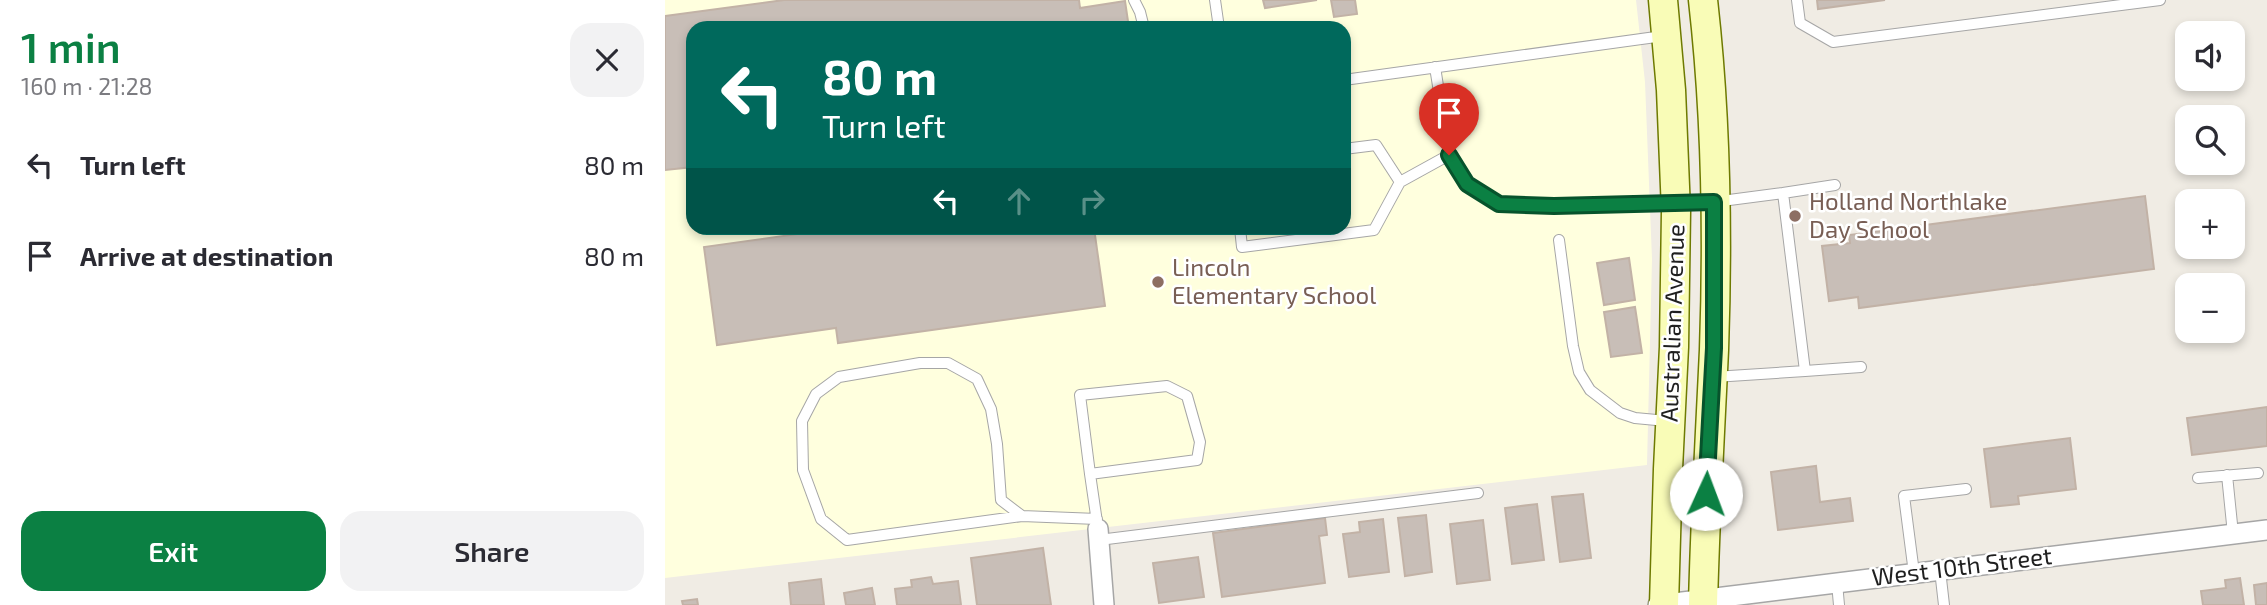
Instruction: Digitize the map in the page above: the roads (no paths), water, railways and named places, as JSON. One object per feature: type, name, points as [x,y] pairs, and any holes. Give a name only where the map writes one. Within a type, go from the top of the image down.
[{"type":"main road","name":"Australian Avenue","points":[[1663,0],[1675,203],[1675,347],[1664,605]]},
{"type":"main road","name":"Australian Avenue","points":[[1703,0],[1714,202],[1712,377],[1703,602]]},
{"type":"street","points":[[1098,529],[1104,605]]},
{"type":"street","name":"West 10th Street","points":[[1658,605],[1775,598],[1837,583],[2267,530]]},
{"type":"lane","points":[[1134,0],[1142,21]]},
{"type":"lane","points":[[1215,0],[1218,21]]},
{"type":"lane","points":[[1797,0],[1800,23],[1833,42],[2160,0]]},
{"type":"lane","points":[[1351,79],[1667,35]]},
{"type":"lane","points":[[1435,67],[1449,155],[1467,184],[1499,204],[1554,206],[1714,202],[1835,185]]},
{"type":"lane","points":[[1351,148],[1376,145],[1399,182]]},
{"type":"lane","points":[[1351,233],[1374,230],[1399,182],[1449,155]]},
{"type":"lane","points":[[1783,193],[1805,371]]},
{"type":"lane","points":[[1241,235],[1242,247],[1335,235]]},
{"type":"lane","points":[[1559,240],[1573,346],[1579,372],[1590,390],[1620,413],[1635,418],[1670,421]]},
{"type":"lane","points":[[1022,516],[1000,500],[997,444],[991,410],[977,379],[947,363],[920,363],[839,377],[815,394],[802,421],[803,470],[821,519],[847,540],[1022,516],[1098,529],[1478,494]]},
{"type":"lane","points":[[1712,377],[1860,367]]},
{"type":"lane","points":[[1090,474],[1197,460],[1200,442],[1187,396],[1167,386],[1080,395],[1090,474],[1098,529]]},
{"type":"lane","points":[[2198,478],[2258,472]]},
{"type":"lane","points":[[2227,475],[2233,534]]},
{"type":"lane","points":[[1914,573],[1904,496],[1966,489]]},
{"type":"lane","points":[[1940,570],[1944,605]]},
{"type":"lane","points":[[1837,583],[1839,605]]},
{"type":"place","name":"Holland Northlake Day School","points":[[1795,216]]},
{"type":"place","name":"Lincoln Elementary School","points":[[1158,282]]}]
